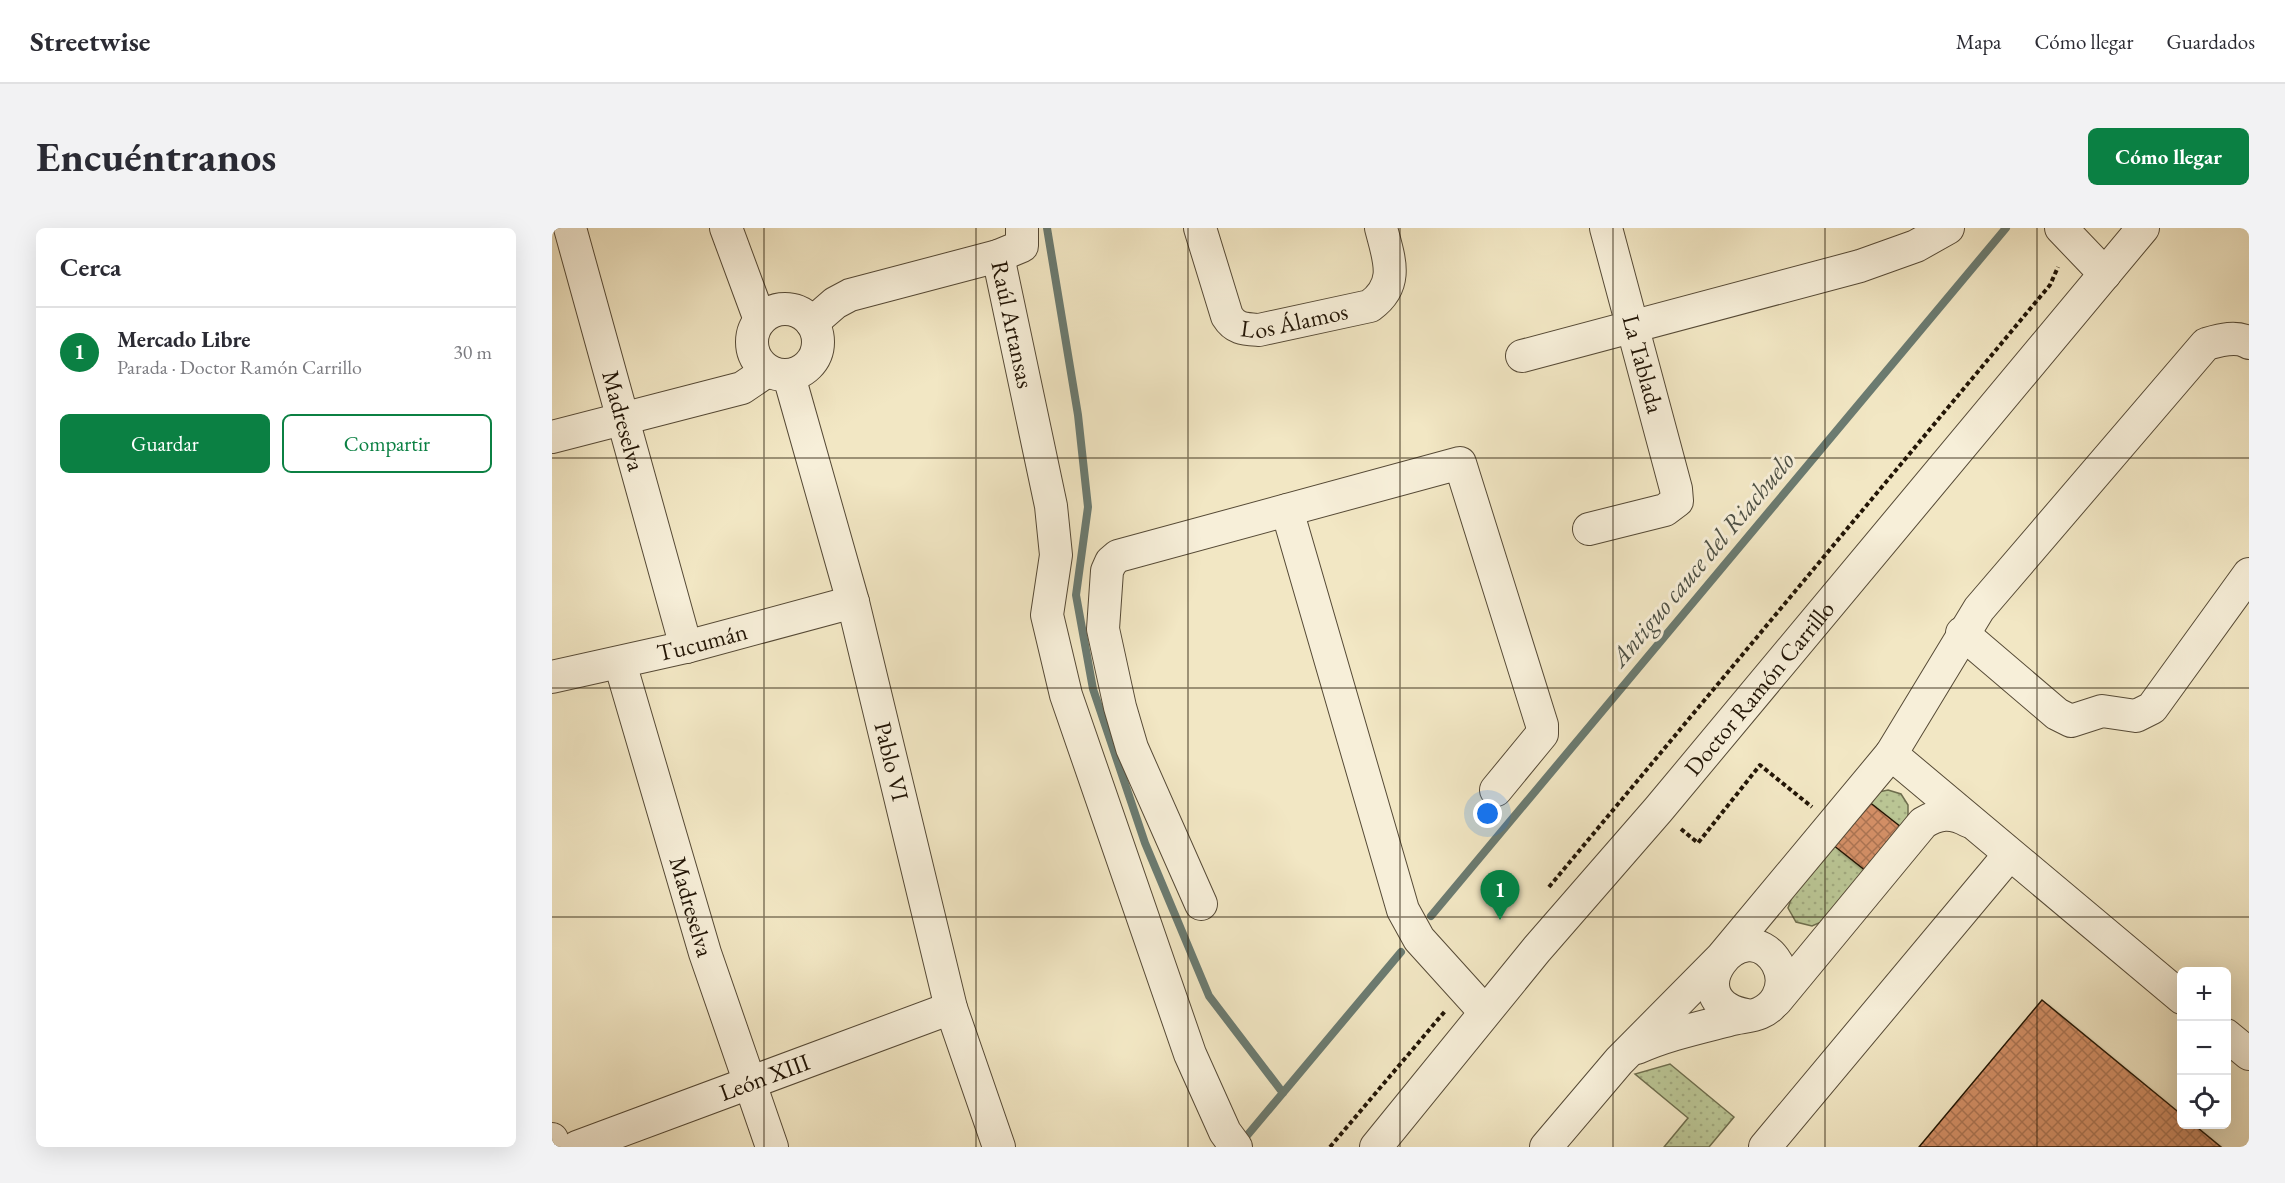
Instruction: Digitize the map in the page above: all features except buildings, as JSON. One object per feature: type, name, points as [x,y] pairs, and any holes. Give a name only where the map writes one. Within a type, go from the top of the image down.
[{"type":"street","name":"Madreselva","points":[[570,228],[686,647]]},
{"type":"street","points":[[726,228],[760,320]]},
{"type":"street","points":[[998,256],[1022,246],[1022,228]]},
{"type":"street","name":"Los Álamos","points":[[1200,228],[1227,316],[1232,324],[1243,329],[1259,330],[1370,306],[1382,298],[1390,274],[1381,228]]},
{"type":"street","name":"La Tablada","points":[[1589,529],[1665,510],[1677,501],[1676,489],[1606,228]]},
{"type":"street","points":[[1522,356],[1860,266],[1917,246],[1948,228]]},
{"type":"street","name":"Doctor Ramón Carrillo","points":[[1376,1147],[1485,1012],[1658,810],[2143,228]]},
{"type":"street","points":[[2068,235],[2105,274]]},
{"type":"street","name":"Raúl Artansas","points":[[812,322],[835,303],[850,295],[998,256],[1051,506],[1056,555],[1047,615],[1066,695],[1190,1054],[1225,1132],[1236,1147]]},
{"type":"street","points":[[552,437],[742,388],[778,373],[800,372],[816,356],[817,333],[812,322],[805,315],[786,309],[776,310],[760,320],[751,342],[758,363],[778,373]]},
{"type":"street","points":[[1546,1147],[1619,1061],[1722,957],[1891,754],[1962,633],[1979,609],[2206,344],[2225,339],[2246,340],[2249,343]]},
{"type":"street","name":"Pablo VI","points":[[778,373],[853,602],[951,1008],[999,1147]]},
{"type":"street","points":[[1202,904],[1132,748],[1120,707],[1102,629],[1107,571],[1111,562],[1118,556],[1460,463],[1542,725],[1542,734],[1496,790]]},
{"type":"street","points":[[1287,510],[1402,910],[1419,939],[1485,1012]]},
{"type":"street","points":[[1962,633],[2057,714],[2071,722],[2102,711],[2136,716],[2152,708],[2249,574]]},
{"type":"street","name":"Tucumán","points":[[552,677],[686,647],[853,602]]},
{"type":"street","name":"Madreselva","points":[[620,663],[705,953],[772,1147]]},
{"type":"street","points":[[1891,754],[2177,995]]},
{"type":"street","points":[[1619,1061],[1636,1048],[1658,1039],[1746,1015],[1758,1014],[1776,1001],[1923,823],[1941,814],[1949,814],[1968,821]]},
{"type":"street","points":[[1764,1147],[2009,855]]},
{"type":"street","points":[[1746,1015],[1735,1013],[1718,999],[1713,977],[1722,957],[1743,947],[1754,947],[1774,958],[1782,979],[1776,1001]]},
{"type":"street","name":"León XIII","points":[[577,1147],[951,1008]]},
{"type":"street","points":[[2231,1039],[2249,1054]]},
{"type":"street","points":[[552,1139],[554,1147]]},
{"type":"path","points":[[1548,888],[2050,285],[2061,261],[2068,235]]},
{"type":"path","points":[[1632,788],[1698,843],[1760,765],[1813,808]]},
{"type":"path","points":[[1330,1147],[1464,988]]},
{"type":"green space","points":[[1888,790],[1901,794],[1908,805],[1908,819],[1826,920],[1812,926],[1796,922],[1788,908],[1793,894],[1874,793]]},
{"type":"green space","points":[[1670,1064],[1734,1117],[1709,1147],[1664,1147],[1688,1118],[1635,1074]]},
{"type":"waterway","points":[[1047,228],[1078,415],[1088,507],[1076,595],[1093,689],[1145,843],[1209,996],[1283,1093]]},
{"type":"waterway","name":"Antiguo cauce del Riachuelo","points":[[1431,916],[2006,228]]},
{"type":"waterway","name":"Antiguo cauce del Riachuelo","points":[[1245,1138],[1401,952]]},
{"type":"place","name":"Mercado Libre","points":[[1500,920]]}]
